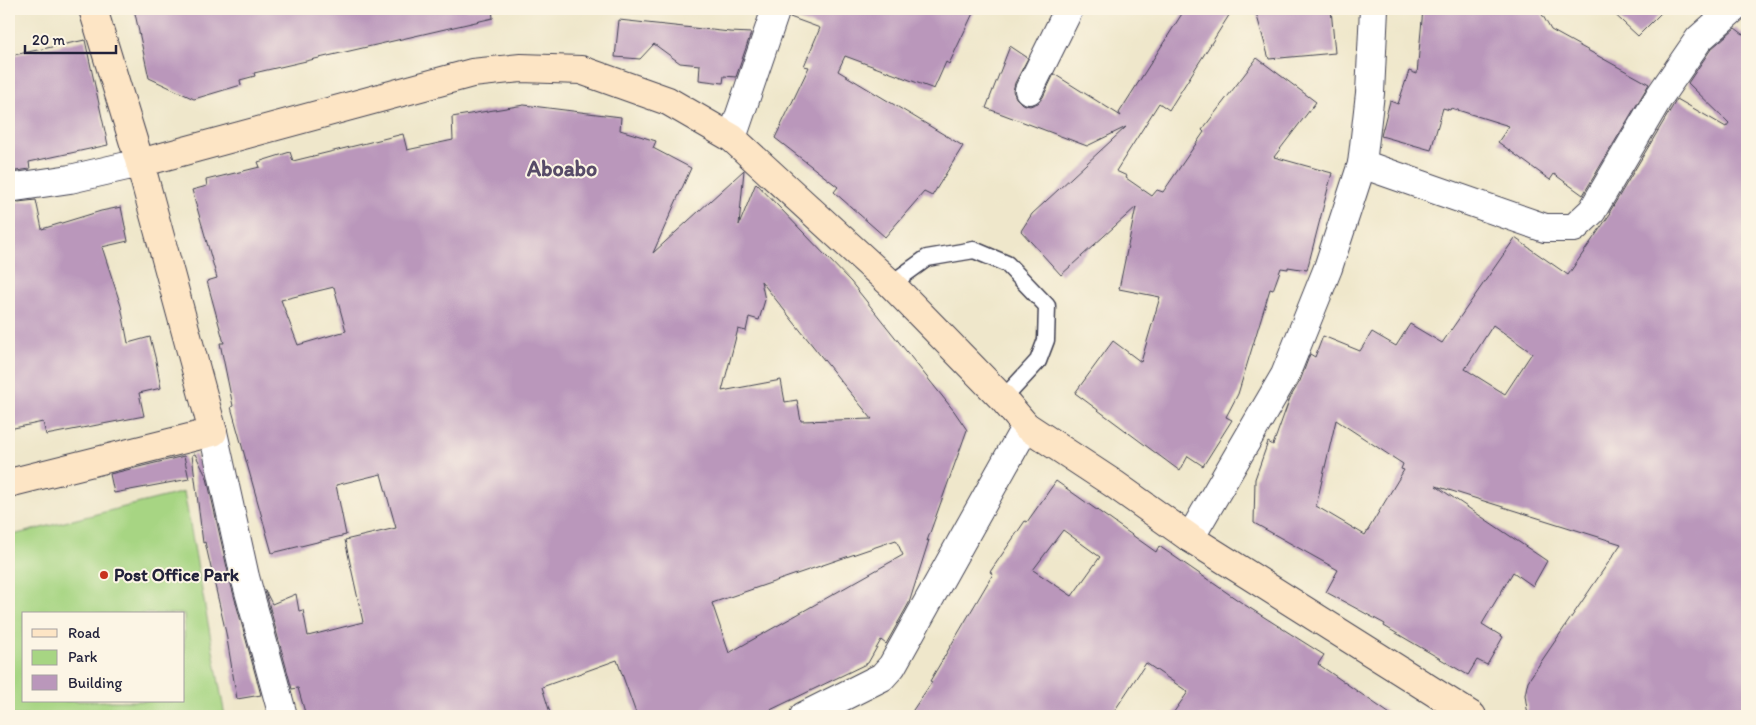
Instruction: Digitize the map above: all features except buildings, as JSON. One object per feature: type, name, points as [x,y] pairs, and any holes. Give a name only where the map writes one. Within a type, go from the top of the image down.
[{"type":"street","points":[[93,9],[140,163],[213,432],[245,577],[283,716]]},
{"type":"street","points":[[732,138],[776,9]]},
{"type":"street","points":[[1029,90],[1069,9]]},
{"type":"street","points":[[1190,538],[1285,375],[1328,268],[1362,164],[1370,93],[1374,9]]},
{"type":"street","points":[[1362,164],[1545,228],[1574,228],[1592,211],[1659,97],[1699,39],[1733,9]]},
{"type":"street","points":[[9,188],[70,179],[140,163],[472,73],[521,68],[581,70],[668,102],[732,138],[891,284],[1003,399],[1026,426],[1114,484],[1190,538],[1458,713]]},
{"type":"street","points":[[804,716],[882,677],[892,666],[1026,426]]},
{"type":"street","points":[[9,483],[213,432]]},
{"type":"lane","points":[[891,284],[927,258],[974,250],[1007,264],[1047,306],[1046,340],[1038,361],[1003,399]]},
{"type":"green space","name":"Post Office Park","points":[[184,492],[225,716],[9,716],[9,536]]},
{"type":"place","name":"Post Office Park","points":[[104,575]]},
{"type":"district","name":"Aboabo","points":[[562,168]]}]
